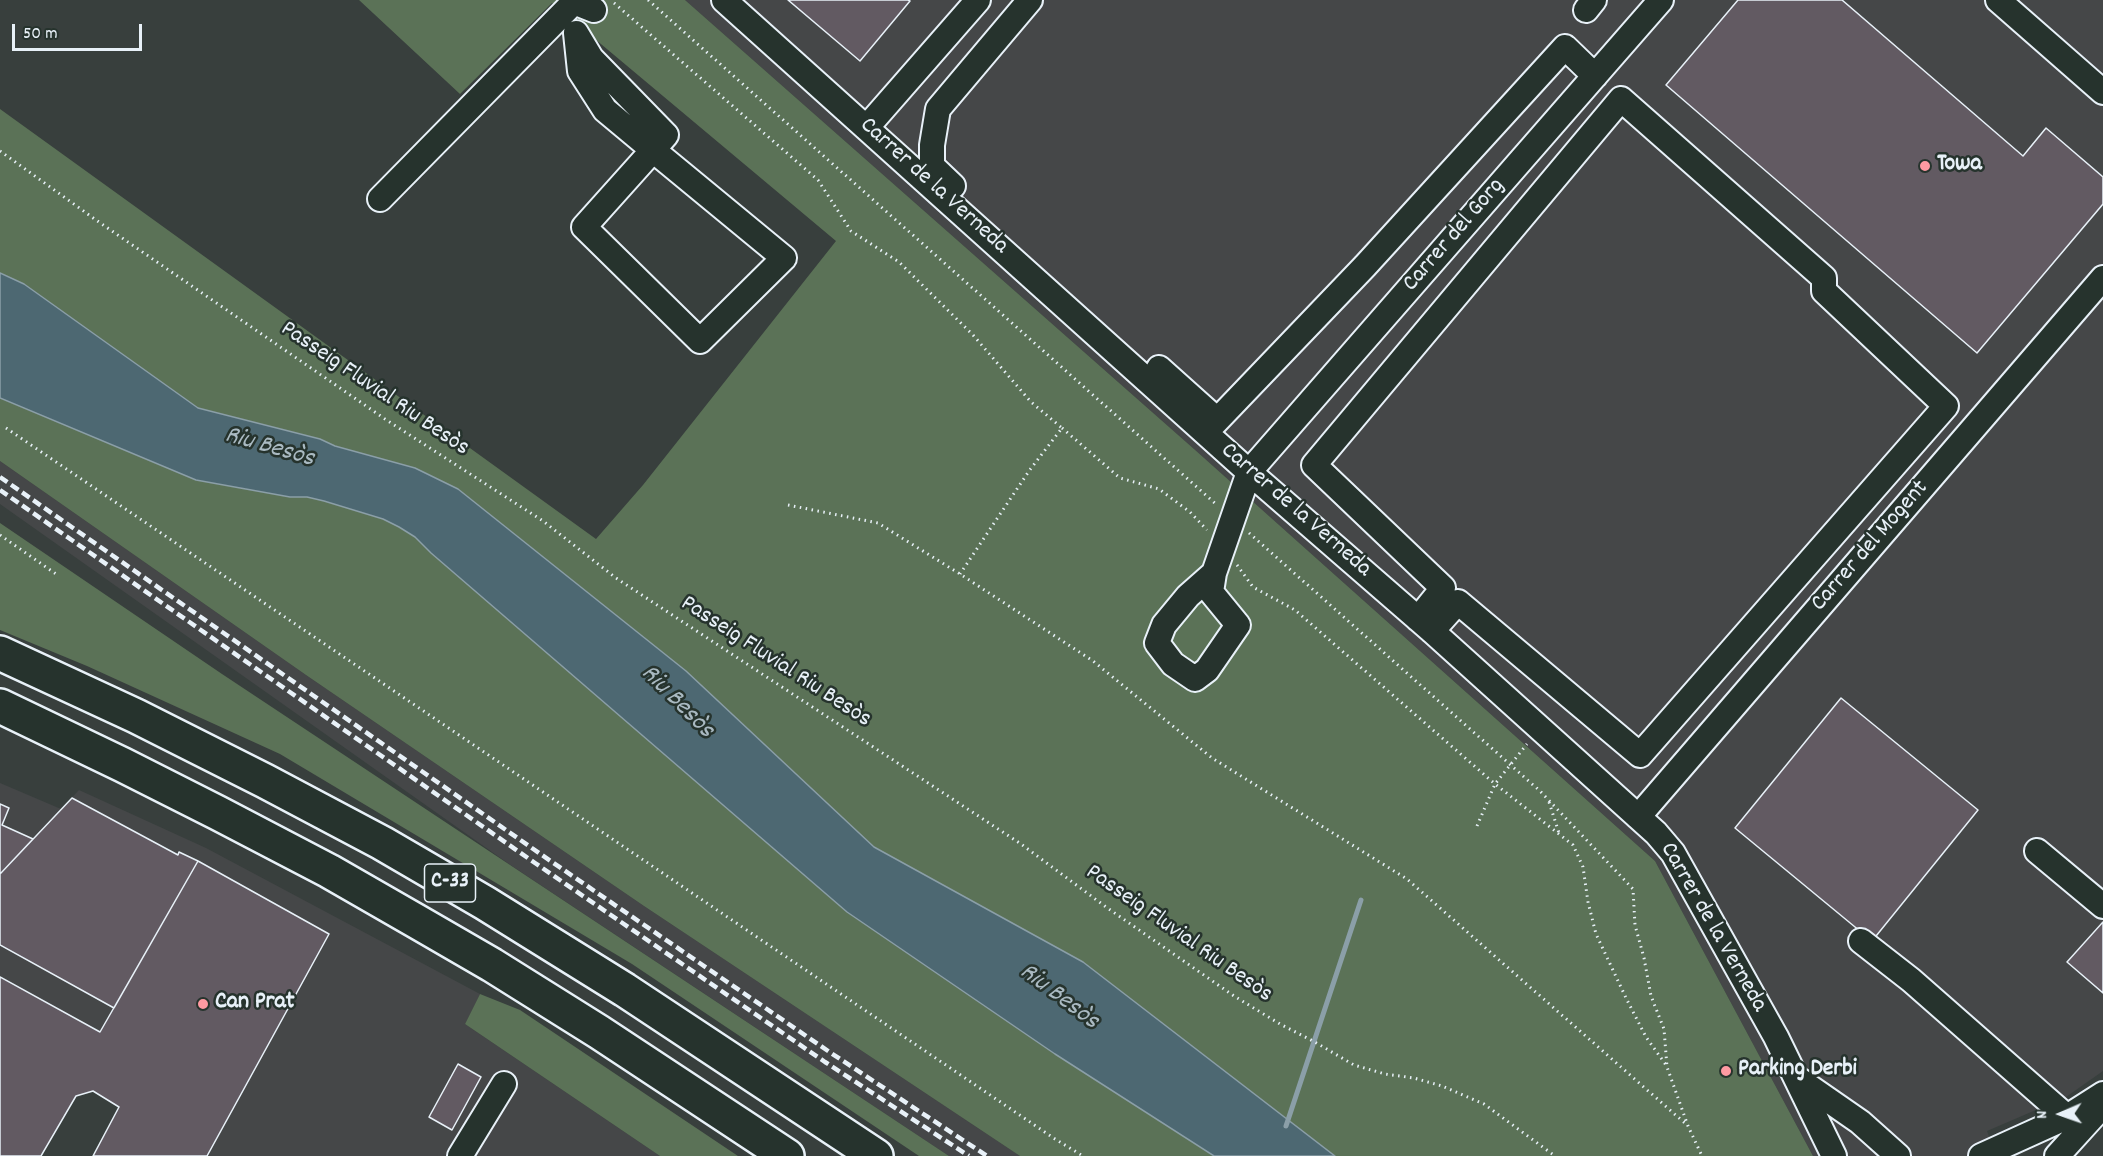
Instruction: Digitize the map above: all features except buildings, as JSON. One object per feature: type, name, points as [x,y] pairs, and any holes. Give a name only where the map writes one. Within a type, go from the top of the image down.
[{"type":"highway","name":"C-33","points":[[0,653],[136,716],[382,843],[485,903],[625,990],[876,1156]]},
{"type":"highway","name":"C-33","points":[[0,706],[218,813],[329,871],[426,926],[599,1032],[787,1156]]},
{"type":"street","name":"Carrer de la Verneda","points":[[724,0],[1212,426],[1249,472],[1425,625],[1656,833],[1672,854],[1776,1037],[1834,1156]]},
{"type":"street","points":[[867,127],[978,0]]},
{"type":"street","points":[[1030,0],[938,109],[932,145],[932,166],[1212,426],[1365,266],[1565,47],[1595,76]]},
{"type":"street","name":"Carrer del Gorg","points":[[1249,472],[1661,0]]},
{"type":"street","points":[[1998,0],[2103,92]]},
{"type":"street","points":[[380,199],[574,2],[602,3]]},
{"type":"street","points":[[602,3],[576,33],[591,58],[666,135],[584,227],[700,341],[784,258],[653,150]]},
{"type":"street","points":[[1621,99],[1824,278],[1824,291],[1946,406],[1640,754],[1458,602],[1425,625],[1443,588],[1314,465],[1621,99]]},
{"type":"street","name":"Carrer del Mogent","points":[[1638,817],[2103,278]]},
{"type":"street","points":[[1214,573],[1249,472]]},
{"type":"street","points":[[2037,850],[2103,906]]},
{"type":"street","points":[[1861,941],[1911,980],[2067,1117]]},
{"type":"street","name":"Carrer de la Verneda","points":[[1796,1078],[1860,1122],[1898,1156]]},
{"type":"street","points":[[460,1156],[504,1084]]},
{"type":"street","points":[[1997,1153],[2067,1117],[2101,1106]]},
{"type":"street","points":[[2057,1156],[2101,1106]]},
{"type":"street","points":[[1822,1133],[1835,1120],[1846,1119],[1860,1122]]},
{"type":"path","points":[[602,3],[818,180],[851,231],[899,262],[974,335],[1031,402],[1120,478],[1159,489],[1190,512],[1223,547],[1253,587],[1294,610],[1495,784],[1573,845],[1583,867],[1596,934],[1626,1000],[1646,1037],[1667,1067]]},
{"type":"path","name":"Passeig Fluvial Riu Besòs","points":[[0,151],[385,419],[543,521],[616,578],[1021,844],[1106,907],[1234,996],[1354,1065],[1442,1086],[1484,1104],[1555,1156]]},
{"type":"path","points":[[6,428],[1083,1156]]},
{"type":"path","points":[[960,574],[1029,471],[1062,428]]},
{"type":"path","points":[[788,505],[878,523],[1093,661],[1212,758],[1407,879],[1688,1126]]},
{"type":"path","points":[[0,535],[56,574]]},
{"type":"path","points":[[1477,826],[1495,784],[1539,728]]},
{"type":"path","points":[[1548,800],[1560,835]]},
{"type":"shaded area","points":[[685,0],[2103,0],[2103,1071],[2066,1097],[1987,1131],[1996,1156],[1813,1156],[1655,861],[1194,449]]},
{"type":"shaded area","points":[[0,461],[306,675],[644,906],[1020,1156],[949,1156],[509,864],[0,504]]},
{"type":"shaded area","points":[[0,783],[61,809],[79,790],[206,848],[480,994],[465,1024],[660,1156],[207,1156],[198,861],[100,1032],[0,977]]},
{"type":"green space","points":[[359,0],[685,0],[1194,449],[1655,861],[1813,1156],[1335,1156],[1083,962],[874,847],[686,671],[458,489],[415,468],[335,446],[320,439],[198,408],[24,284],[0,273],[0,109],[596,539],[643,485],[836,241],[552,3],[460,94]]},
{"type":"green space","points":[[0,398],[196,480],[290,497],[307,497],[383,519],[399,527],[415,537],[847,912],[1055,1054],[1214,1156],[1020,1156],[644,906],[306,675],[0,461]]},
{"type":"green space","points":[[0,523],[222,674],[949,1156],[919,1156],[632,964],[280,754],[87,666],[0,630]]},
{"type":"green space","points":[[480,994],[520,1010],[738,1156],[660,1156],[465,1024]]},
{"type":"water","name":"Riu Besòs","points":[[0,273],[24,284],[198,408],[320,439],[335,446],[415,468],[458,489],[686,671],[874,847],[1083,962],[1335,1156],[1214,1156],[1055,1054],[847,912],[415,537],[399,527],[383,519],[307,497],[290,497],[196,480],[0,398]]},
{"type":"waterway","points":[[1286,1126],[1361,900]]},
{"type":"railway","points":[[0,477],[539,853],[831,1053],[987,1156]]},
{"type":"railway","points":[[0,490],[535,863],[825,1062],[969,1156]]},
{"type":"place","name":"Towa","points":[[1925,166]]},
{"type":"place","name":"Can Prat","points":[[203,1004]]},
{"type":"place","name":"Parking Derbi","points":[[1726,1071]]}]
